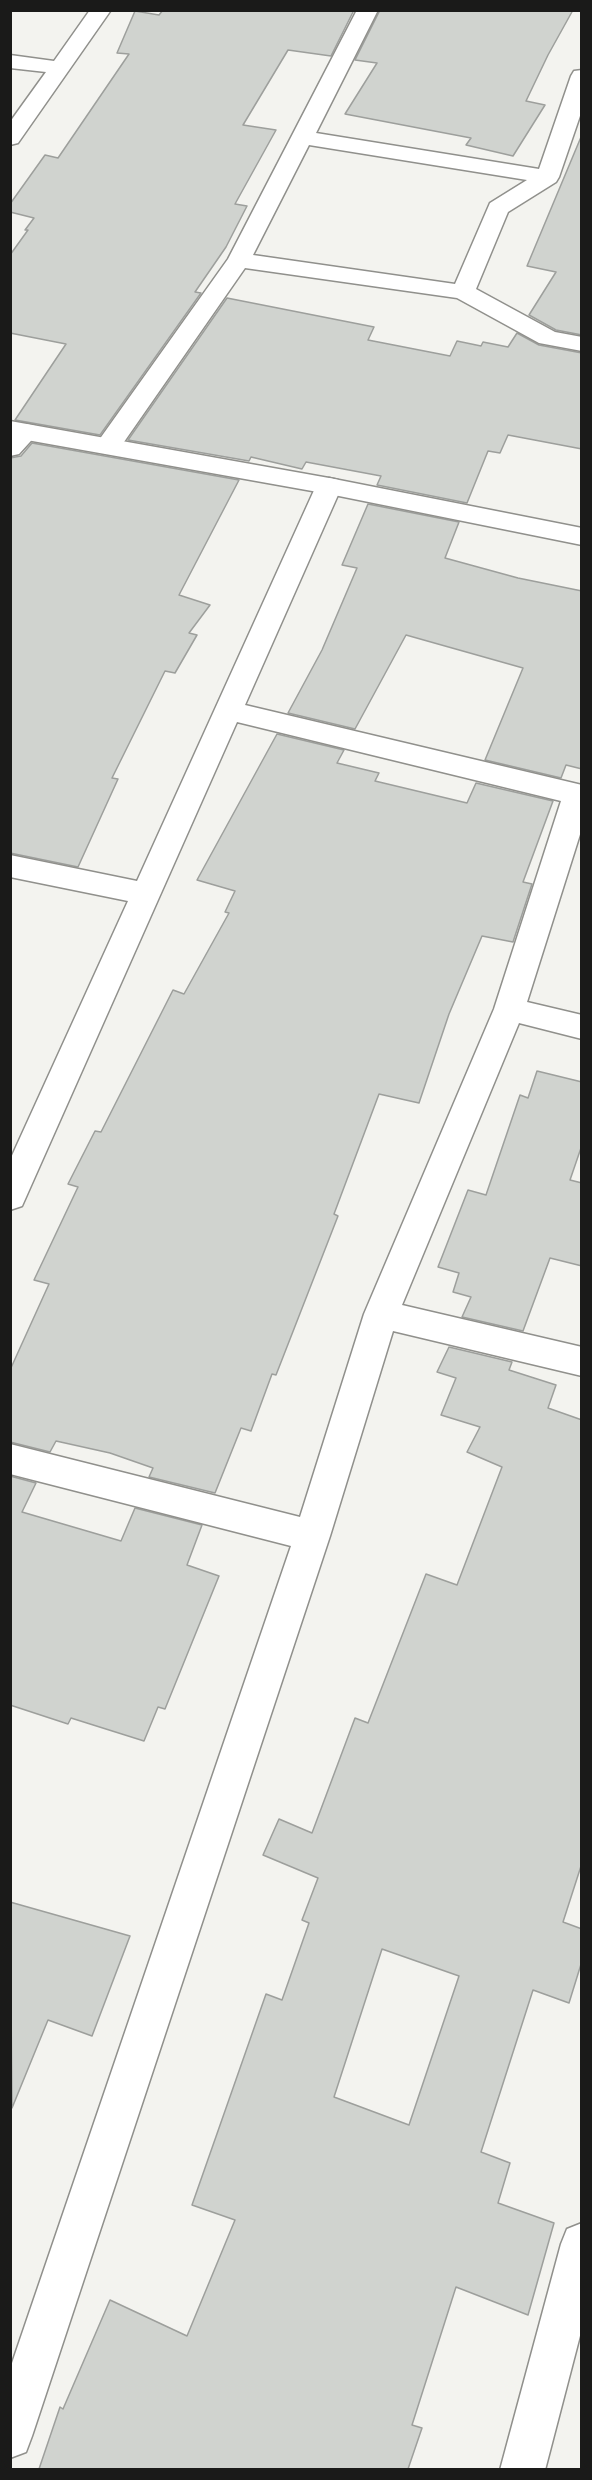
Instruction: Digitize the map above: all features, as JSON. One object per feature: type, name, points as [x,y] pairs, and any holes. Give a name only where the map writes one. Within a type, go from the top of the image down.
[{"type":"street","points":[[10,138],[100,10]]},
{"type":"street","points":[[108,446],[238,260],[368,10]]},
{"type":"street","points":[[10,60],[60,68]]},
{"type":"street","points":[[463,292],[498,208],[548,177],[582,76]]},
{"type":"street","points":[[301,137],[548,177]]},
{"type":"street","points":[[238,260],[463,292],[548,338],[582,344]]},
{"type":"street","points":[[16,436],[108,446],[329,486],[582,537]]},
{"type":"street","points":[[10,1197],[329,486]]},
{"type":"street","points":[[10,2436],[312,1536],[381,1314],[509,1009],[580,794],[230,711]]},
{"type":"street","points":[[10,866],[147,894]]},
{"type":"street","points":[[509,1009],[582,1027]]},
{"type":"street","points":[[381,1314],[582,1362]]},
{"type":"street","points":[[10,1459],[312,1536]]},
{"type":"street","points":[[522,2469],[582,2244]]},
{"type":"building","points":[[163,10],[354,10],[331,56],[288,50],[243,125],[276,130],[235,204],[247,206],[226,247],[195,292],[201,293],[100,435],[15,420],[66,344],[10,333],[10,255],[34,218],[10,212],[10,204],[45,155],[58,158],[129,54],[117,53],[135,11],[159,15]]},
{"type":"building","points":[[380,10],[573,10],[526,101],[545,105],[513,156],[466,145],[471,138],[345,114],[377,63],[355,60]]},
{"type":"building","points":[[581,137],[582,335],[556,330],[529,315],[556,272],[527,266]]},
{"type":"building","points":[[227,298],[374,327],[368,340],[450,356],[457,341],[481,346],[483,342],[508,347],[517,333],[539,345],[582,353],[582,449],[508,435],[500,453],[488,451],[467,503],[377,485],[381,476],[306,462],[302,469],[251,457],[249,461],[128,440]]},
{"type":"building","points":[[32,443],[239,480],[179,595],[210,605],[189,633],[197,635],[175,673],[165,671],[112,778],[118,779],[78,867],[10,853],[10,458],[21,456]]},
{"type":"building","points":[[368,504],[459,522],[445,558],[518,578],[582,591],[582,769],[566,765],[561,778],[485,760],[523,668],[406,635],[355,729],[288,713],[322,650],[357,568],[342,565]]},
{"type":"building","points":[[277,734],[344,750],[337,763],[379,773],[375,781],[467,803],[476,783],[553,801],[523,882],[532,884],[513,942],[482,936],[449,1014],[419,1103],[379,1094],[334,1214],[338,1216],[276,1375],[272,1374],[251,1431],[241,1428],[215,1493],[149,1477],[153,1468],[110,1453],[56,1441],[50,1452],[10,1442],[10,1370],[49,1284],[34,1280],[78,1187],[68,1184],[95,1131],[101,1132],[173,990],[184,994],[229,913],[225,912],[235,891],[197,880]]},
{"type":"building","points":[[537,1071],[582,1082],[582,1145],[570,1180],[582,1183],[582,1266],[550,1258],[523,1331],[462,1317],[471,1297],[453,1292],[459,1273],[438,1267],[468,1190],[486,1195],[520,1095],[528,1098]]},
{"type":"building","points":[[449,1347],[512,1362],[509,1370],[556,1385],[548,1408],[582,1420],[582,1863],[563,1922],[582,1929],[582,1961],[569,2003],[533,1990],[481,2152],[510,2163],[498,2203],[554,2223],[528,2315],[456,2287],[412,2425],[422,2428],[408,2469],[39,2469],[60,2407],[63,2409],[110,2300],[187,2336],[235,2220],[192,2205],[266,1994],[282,2000],[309,1923],[302,1920],[318,1878],[263,1855],[279,1819],[312,1833],[355,1718],[368,1723],[426,1574],[457,1585],[502,1467],[467,1452],[480,1427],[441,1415],[456,1378],[437,1372]],"holes":[[[382,1949],[459,1976],[409,2125],[334,2097]]]},
{"type":"building","points":[[10,1476],[36,1483],[22,1512],[121,1541],[135,1508],[202,1525],[187,1565],[219,1576],[165,1709],[158,1707],[144,1741],[71,1718],[68,1724],[10,1705]]},
{"type":"building","points":[[10,1902],[130,1936],[92,2036],[48,2020],[12,2108]]}]
